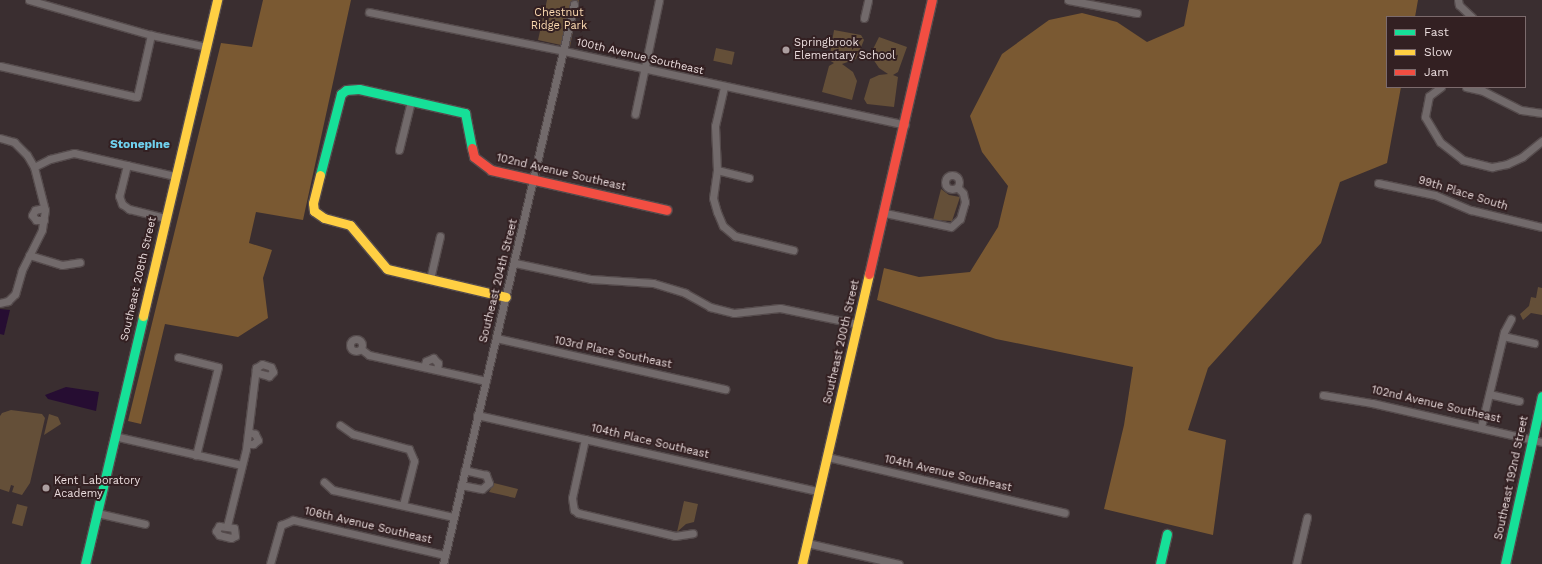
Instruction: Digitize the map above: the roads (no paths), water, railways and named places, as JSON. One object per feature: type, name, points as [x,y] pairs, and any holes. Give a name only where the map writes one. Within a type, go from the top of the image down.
[{"type":"street","points":[[29,0],[151,36],[207,47]]},
{"type":"street","name":"Southeast 208th Street","points":[[85,564],[217,0]]},
{"type":"street","points":[[635,114],[659,0]]},
{"type":"street","points":[[864,18],[868,0]]},
{"type":"street","name":"Southeast 200th Street","points":[[802,564],[818,491],[885,213],[932,0]]},
{"type":"street","points":[[1068,0],[1137,13]]},
{"type":"street","points":[[1458,0],[1459,5],[1471,16]]},
{"type":"street","name":"Southeast 204th Street","points":[[444,564],[477,415],[535,181],[574,4]]},
{"type":"street","name":"100th Avenue Southeast","points":[[369,12],[564,51],[724,87],[905,125]]},
{"type":"street","points":[[0,66],[137,97],[151,36]]},
{"type":"street","points":[[724,87],[715,126],[717,170],[713,198],[723,226],[735,236],[793,250]]},
{"type":"street","points":[[1439,88],[1434,91],[1426,105],[1425,117],[1437,139],[1449,152],[1476,164],[1492,166],[1507,164],[1522,157],[1542,141]]},
{"type":"street","points":[[1470,88],[1483,91],[1521,110],[1542,113]]},
{"type":"street","points":[[399,150],[411,102],[359,89],[346,90],[338,102],[313,203],[314,211],[324,218],[350,226],[387,270],[506,297]]},
{"type":"street","name":"102nd Avenue Southeast","points":[[411,102],[465,113],[468,121],[471,150],[482,166],[535,181],[667,210]]},
{"type":"street","points":[[0,138],[14,142],[27,155],[34,167],[44,208],[44,220],[28,255],[15,294],[8,301],[0,303]]},
{"type":"street","points":[[34,167],[50,159],[74,153],[175,176]]},
{"type":"street","points":[[126,165],[120,196],[122,204],[129,209],[166,218]]},
{"type":"street","points":[[717,170],[749,178]]},
{"type":"street","name":"99th Place South","points":[[1378,183],[1435,195],[1471,210],[1542,227]]},
{"type":"street","points":[[885,213],[951,227],[960,219],[965,202],[963,193],[957,187]]},
{"type":"street","points":[[44,208],[35,210],[32,216],[36,220],[44,220]]},
{"type":"street","points":[[430,279],[440,236]]},
{"type":"street","points":[[28,255],[62,265],[80,262]]},
{"type":"street","points":[[515,264],[573,276],[661,285],[722,311],[734,313],[780,308],[858,324]]},
{"type":"street","points":[[1481,427],[1503,336],[1511,319]]},
{"type":"street","points":[[1503,336],[1534,343]]},
{"type":"street","name":"103rd Place Southeast","points":[[496,338],[725,388]]},
{"type":"street","points":[[361,349],[369,355],[486,381]]},
{"type":"street","points":[[178,356],[218,367],[196,454]]},
{"type":"street","points":[[424,367],[426,361],[433,358],[438,363],[437,370]]},
{"type":"street","points":[[227,526],[247,444],[256,370]]},
{"type":"street","points":[[1489,394],[1519,401]]},
{"type":"street","name":"102nd Avenue Southeast","points":[[1323,395],[1372,403],[1542,442]]},
{"type":"street","name":"Southeast 192nd Street","points":[[1506,564],[1520,506],[1532,439],[1542,396]]},
{"type":"street","name":"104th Place Southeast","points":[[477,415],[818,491]]},
{"type":"street","points":[[340,425],[353,434],[405,446],[411,453],[414,461],[403,505]]},
{"type":"street","points":[[247,444],[254,444],[258,440],[255,434],[248,432]]},
{"type":"street","points":[[114,436],[242,465]]},
{"type":"street","points":[[585,439],[572,498],[574,510],[585,516],[675,536],[693,533]]},
{"type":"street","name":"104th Avenue Southeast","points":[[827,457],[1065,513]]},
{"type":"street","points":[[461,485],[482,489],[488,483],[486,475],[464,470]]},
{"type":"street","points":[[324,482],[333,490],[454,517]]},
{"type":"street","points":[[97,513],[145,524]]},
{"type":"street","points":[[1296,564],[1307,517]]},
{"type":"street","name":"106th Avenue Southeast","points":[[270,564],[278,532],[286,522],[293,520],[445,555]]},
{"type":"street","points":[[1160,564],[1167,534]]},
{"type":"street","points":[[807,543],[899,564]]},
{"type":"place","name":"Springbrook Elementary School","points":[[786,50]]},
{"type":"place","name":"Kent Laboratory Academy","points":[[46,488]]},
{"type":"district","name":"Stonepine","points":[[140,145]]},
{"type":"park label","name":"Chestnut Ridge Park","points":[[559,20]]}]
